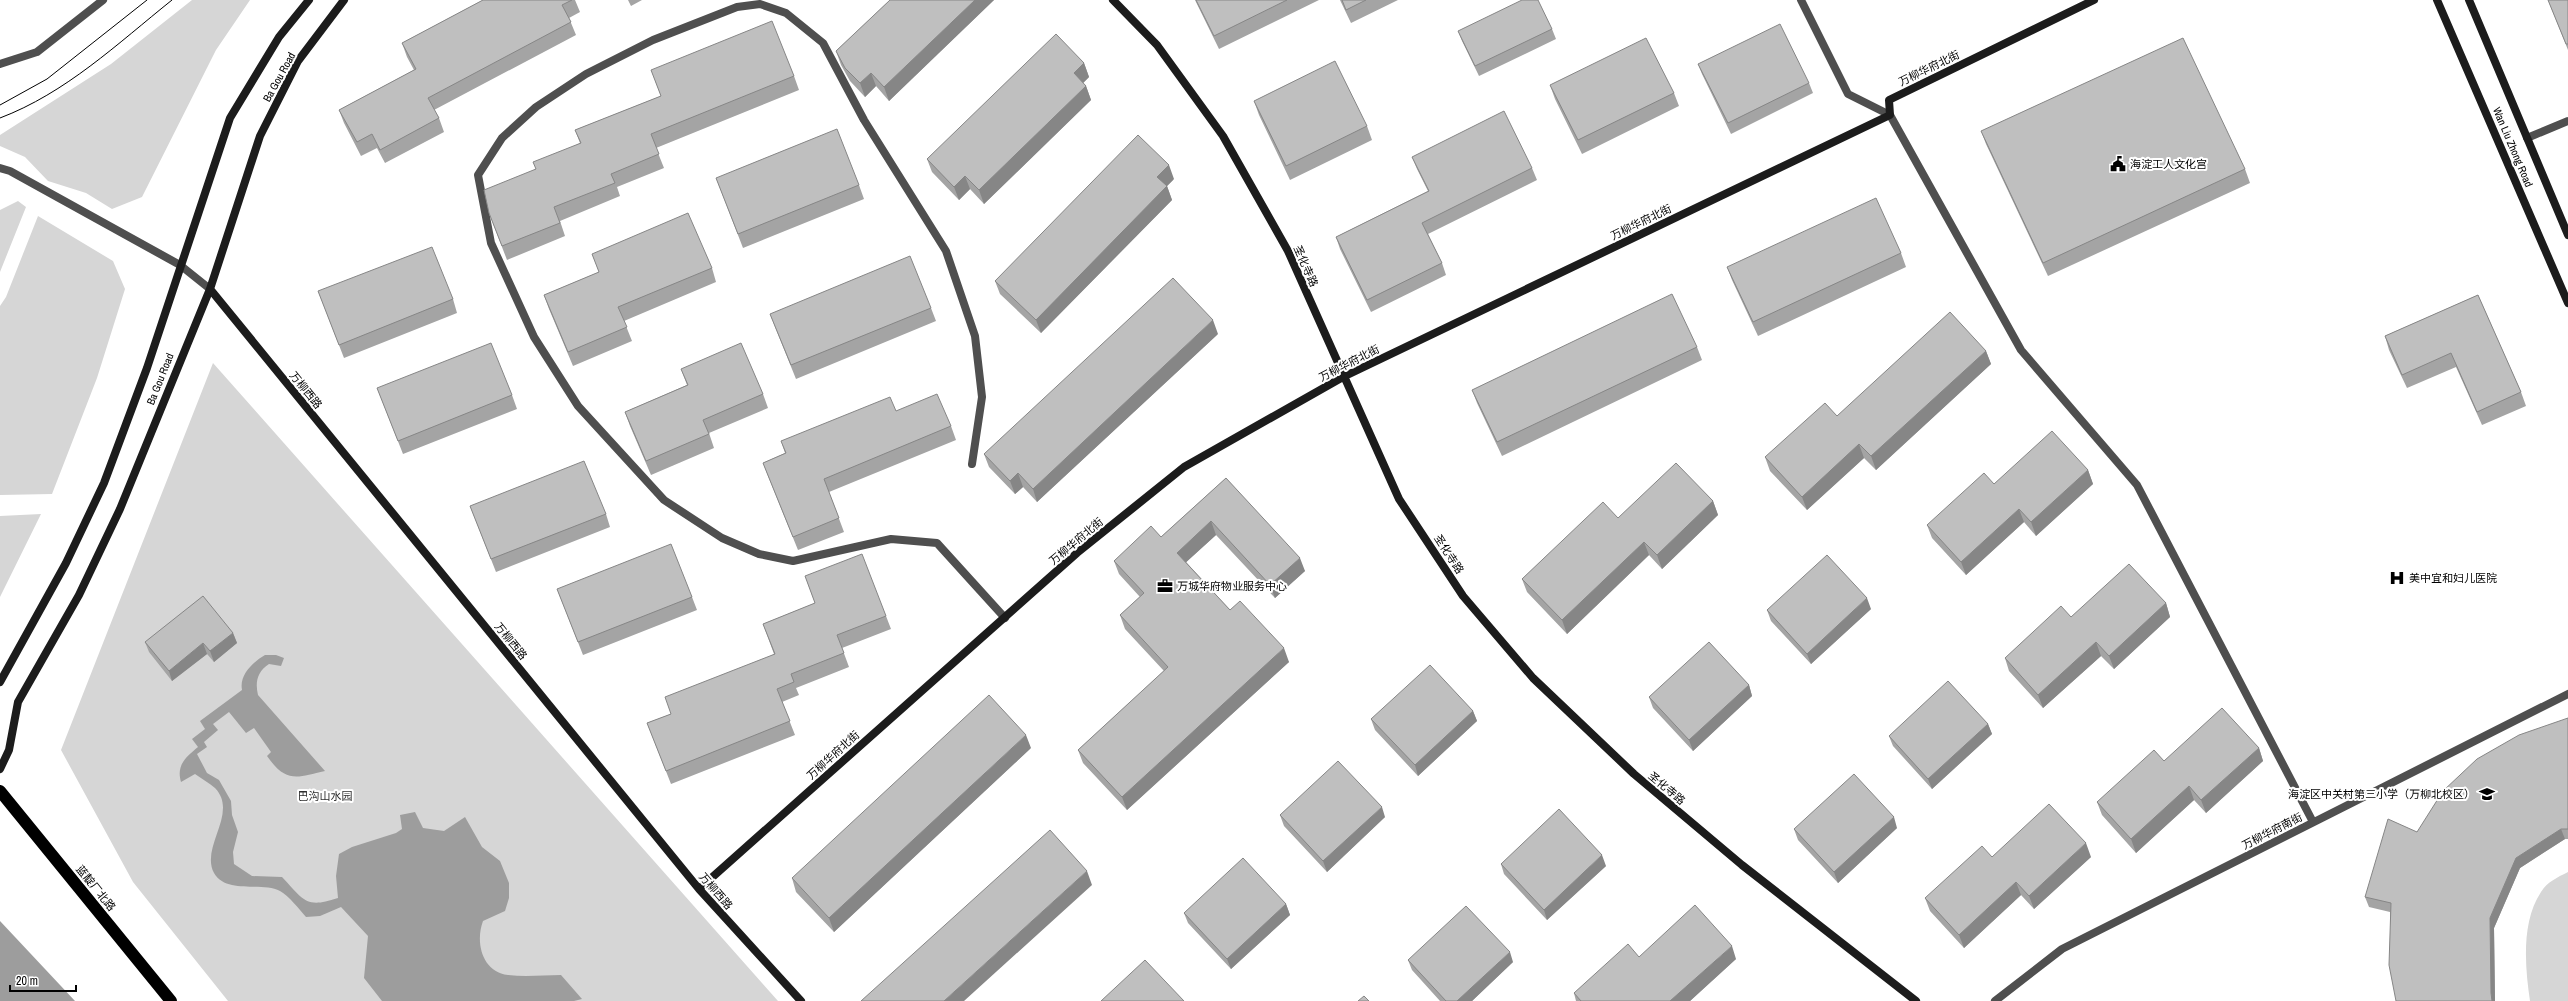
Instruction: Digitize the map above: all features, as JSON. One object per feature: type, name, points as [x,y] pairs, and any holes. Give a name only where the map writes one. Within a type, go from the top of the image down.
[{"type":"highway","name":"蓝靛厂北路","points":[[0,791],[171,1001]]},
{"type":"street","points":[[0,64],[36,52],[104,0]]},
{"type":"street","name":"Ba Gou Road","points":[[0,682],[66,563],[104,483],[147,368],[230,118],[279,37],[309,0]]},
{"type":"street","name":"Ba Gou Road","points":[[0,769],[8,750],[18,702],[79,595],[120,509],[210,289],[260,136],[298,61],[344,0]]},
{"type":"street","name":"圣化寺路","points":[[1113,0],[1157,45],[1222,136],[1288,251],[1343,377],[1400,499],[1463,596],[1533,678],[1634,774],[1742,865],[1916,1001]]},
{"type":"street","points":[[1801,0],[1848,94],[1890,114],[2022,350],[2137,485],[2314,822]]},
{"type":"street","name":"万柳华府北街","points":[[699,889],[1077,553],[1184,467],[1343,377],[1890,114],[1889,100],[2094,0]]},
{"type":"street","name":"Wan Liu Zhong Road","points":[[2437,0],[2568,303]]},
{"type":"street","name":"Wan Liu Zhong Road","points":[[2469,0],[2568,235]]},
{"type":"street","points":[[972,464],[982,398],[975,336],[946,251],[864,120],[823,43],[786,12],[760,4],[737,6],[653,40],[586,74],[536,107],[502,138],[478,175],[491,243],[534,337],[578,406],[664,500],[722,538],[759,554],[793,561],[891,539],[937,543],[1005,618]]},
{"type":"street","points":[[2527,138],[2568,121]]},
{"type":"street","points":[[0,168],[10,171],[180,265],[210,289]]},
{"type":"street","name":"万柳西路","points":[[210,289],[699,889],[801,1001]]},
{"type":"street","name":"万柳华府南街","points":[[1995,1001],[2062,949],[2568,694]]},
{"type":"green space","points":[[192,0],[250,0],[216,50],[142,197],[112,209],[86,193],[48,181],[25,157],[0,146],[0,135],[111,64]]},
{"type":"green space","points":[[18,201],[26,207],[0,272],[0,210]]},
{"type":"green space","points":[[38,216],[113,261],[125,289],[97,378],[52,494],[0,495],[0,306],[6,297]]},
{"type":"green space","name":"巴沟山水园","points":[[213,363],[778,1001],[228,1001],[133,882],[61,750]]},
{"type":"green space","points":[[41,514],[0,597],[0,516]]},
{"type":"green space","points":[[2568,872],[2568,1001],[2530,1001],[2526,945],[2530,917],[2543,888],[2553,880]]},
{"type":"shaded area","points":[[265,655],[276,655],[284,658],[281,666],[269,664],[259,674],[257,682],[258,695],[325,771],[299,776],[286,774],[280,771],[267,756],[271,752],[254,728],[246,733],[229,712],[213,724],[218,730],[204,742],[207,747],[197,754],[207,773],[219,780],[231,801],[232,815],[238,832],[233,852],[234,864],[252,876],[282,877],[301,897],[318,903],[338,898],[336,876],[339,854],[352,847],[396,833],[402,829],[400,815],[415,812],[423,828],[444,831],[465,817],[482,847],[500,861],[509,883],[509,898],[505,911],[483,921],[480,938],[483,955],[487,962],[499,973],[508,975],[561,975],[582,999],[574,1001],[382,1001],[364,978],[368,936],[341,907],[320,916],[306,917],[290,899],[280,891],[273,888],[236,886],[227,884],[220,880],[214,873],[211,863],[214,841],[222,819],[223,808],[221,798],[215,788],[195,774],[181,782],[181,766],[186,758],[198,747],[192,739],[205,729],[200,721],[242,690],[245,674],[256,661]]},
{"type":"shaded area","points":[[0,921],[75,1001],[0,1001]]},
{"type":"building","points":[[483,0],[572,0],[562,5],[571,22],[428,98],[439,118],[380,150],[372,134],[357,142],[339,110],[416,69],[402,43]]},
{"type":"building","points":[[890,0],[975,0],[884,87],[871,73],[860,83],[845,68],[836,51]]},
{"type":"building","points":[[1196,0],[1287,0],[1214,36]]},
{"type":"building","points":[[1342,0],[1366,0],[1346,10]]},
{"type":"building","points":[[1522,0],[1538,0],[1552,29],[1475,66],[1458,31]]},
{"type":"building","points":[[2548,0],[2568,0],[2568,44],[2566,44]]},
{"type":"building","points":[[772,21],[794,76],[651,134],[659,154],[611,174],[615,183],[554,207],[560,223],[502,246],[489,213],[484,190],[536,169],[533,162],[581,143],[575,130],[661,96],[651,70]]},
{"type":"building","points":[[1780,24],[1809,83],[1728,123],[1698,64]]},
{"type":"building","points":[[1056,34],[1084,63],[1074,73],[1086,86],[979,190],[965,176],[954,187],[927,159]]},
{"type":"building","points":[[1646,38],[1674,93],[1578,140],[1550,85]]},
{"type":"building","name":"海淀工人文化宫","points":[[2183,38],[2245,169],[2043,263],[1981,131]]},
{"type":"building","points":[[1335,61],[1367,126],[1286,166],[1254,101]]},
{"type":"building","points":[[1504,111],[1532,168],[1422,223],[1442,263],[1367,300],[1336,237],[1429,191],[1412,157]]},
{"type":"building","points":[[837,129],[859,185],[738,234],[716,178]]},
{"type":"building","points":[[1138,135],[1169,165],[1157,177],[1167,186],[1036,320],[995,281]]},
{"type":"building","points":[[1876,198],[1901,253],[1753,322],[1727,267]]},
{"type":"building","points":[[688,213],[712,268],[618,307],[627,327],[568,352],[544,295],[599,272],[592,254]]},
{"type":"building","points":[[432,247],[453,299],[339,345],[318,291]]},
{"type":"building","points":[[910,256],[931,308],[791,365],[770,314]]},
{"type":"building","points":[[1173,278],[1213,320],[1033,489],[1018,473],[1010,481],[984,454]]},
{"type":"building","points":[[1672,294],[1697,347],[1497,442],[1472,390]]},
{"type":"building","points":[[2478,295],[2521,392],[2477,412],[2451,353],[2402,375],[2385,336]]},
{"type":"building","points":[[1950,312],[1986,351],[1871,456],[1859,444],[1802,497],[1765,457],[1825,403],[1837,416]]},
{"type":"building","points":[[491,343],[512,395],[398,441],[377,388]]},
{"type":"building","points":[[741,343],[763,394],[703,420],[709,434],[646,461],[625,412],[688,385],[681,369]]},
{"type":"building","points":[[937,394],[951,426],[824,479],[839,518],[793,537],[763,463],[786,453],[781,441],[890,397],[896,411]]},
{"type":"building","points":[[2052,431],[2088,470],[2031,522],[2019,509],[1961,562],[1927,525],[1984,473],[1994,484]]},
{"type":"building","points":[[584,461],[606,514],[491,559],[470,506]]},
{"type":"building","points":[[1676,463],[1713,501],[1657,555],[1644,542],[1562,620],[1522,579],[1603,502],[1618,518]]},
{"type":"building","points":[[1226,478],[1300,558],[1270,585],[1211,521],[1177,553],[1230,610],[1240,601],[1284,648],[1122,797],[1078,750],[1168,667],[1120,615],[1144,593],[1114,561],[1151,526],[1161,537]]},
{"type":"building","points":[[671,544],[692,597],[578,642],[557,589]]},
{"type":"building","points":[[862,554],[886,616],[837,635],[844,653],[791,674],[794,682],[777,689],[790,721],[666,771],[647,723],[671,714],[665,697],[775,654],[763,624],[815,603],[805,576]]},
{"type":"building","points":[[1827,555],[1867,598],[1807,654],[1767,610]]},
{"type":"building","points":[[2129,564],[2166,603],[2109,656],[2096,642],[2038,695],[2005,658],[2061,606],[2071,617]]},
{"type":"building","points":[[203,596],[233,633],[210,651],[203,643],[169,671],[145,642]]},
{"type":"building","points":[[1709,642],[1749,685],[1689,740],[1649,697]]},
{"type":"building","points":[[1430,665],[1473,711],[1415,765],[1371,719]]},
{"type":"building","points":[[1948,681],[1988,724],[1928,779],[1889,736]]},
{"type":"building","points":[[989,695],[1026,735],[829,918],[792,878]]},
{"type":"building","points":[[2222,708],[2259,748],[2201,800],[2189,786],[2131,839],[2097,802],[2154,750],[2164,761]]},
{"type":"building","points":[[2568,718],[2568,829],[2561,829],[2516,858],[2490,918],[2492,1001],[2396,1001],[2389,965],[2391,903],[2365,897],[2388,819],[2417,832],[2443,791],[2477,759],[2519,735]]},
{"type":"building","points":[[1338,761],[1382,807],[1323,861],[1280,815]]},
{"type":"building","points":[[1854,774],[1894,817],[1834,872],[1794,829]]},
{"type":"building","points":[[2049,804],[2086,843],[2029,896],[2016,882],[1959,935],[1925,898],[1982,846],[1992,857]]},
{"type":"building","points":[[1559,809],[1602,855],[1544,910],[1501,864]]},
{"type":"building","points":[[1050,830],[1087,871],[944,1001],[861,1001]]},
{"type":"building","points":[[1243,858],[1286,904],[1227,959],[1184,913]]},
{"type":"building","points":[[1695,905],[1732,946],[1670,1001],[1581,1001],[1574,993],[1628,944],[1639,957]]},
{"type":"building","points":[[1466,906],[1510,952],[1457,1001],[1446,1001],[1408,960]]},
{"type":"building","points":[[1145,960],[1184,1001],[1101,1001]]},
{"type":"building","points":[[1364,996],[1369,1001],[1358,1001]]},
{"type":"tram line","points":[[0,105],[47,79],[147,0]]},
{"type":"tram line","points":[[0,118],[24,108],[69,81],[111,50],[172,0]]},
{"type":"place","name":"海淀工人文化宫","points":[[2118,164]]},
{"type":"place","name":"美中宜和妇儿医院","points":[[2397,578]]},
{"type":"place","name":"万城华府物业服务中心","points":[[1165,586]]},
{"type":"place","name":"海淀区中关村第三小学（万柳北校区）","points":[[2487,794]]}]
